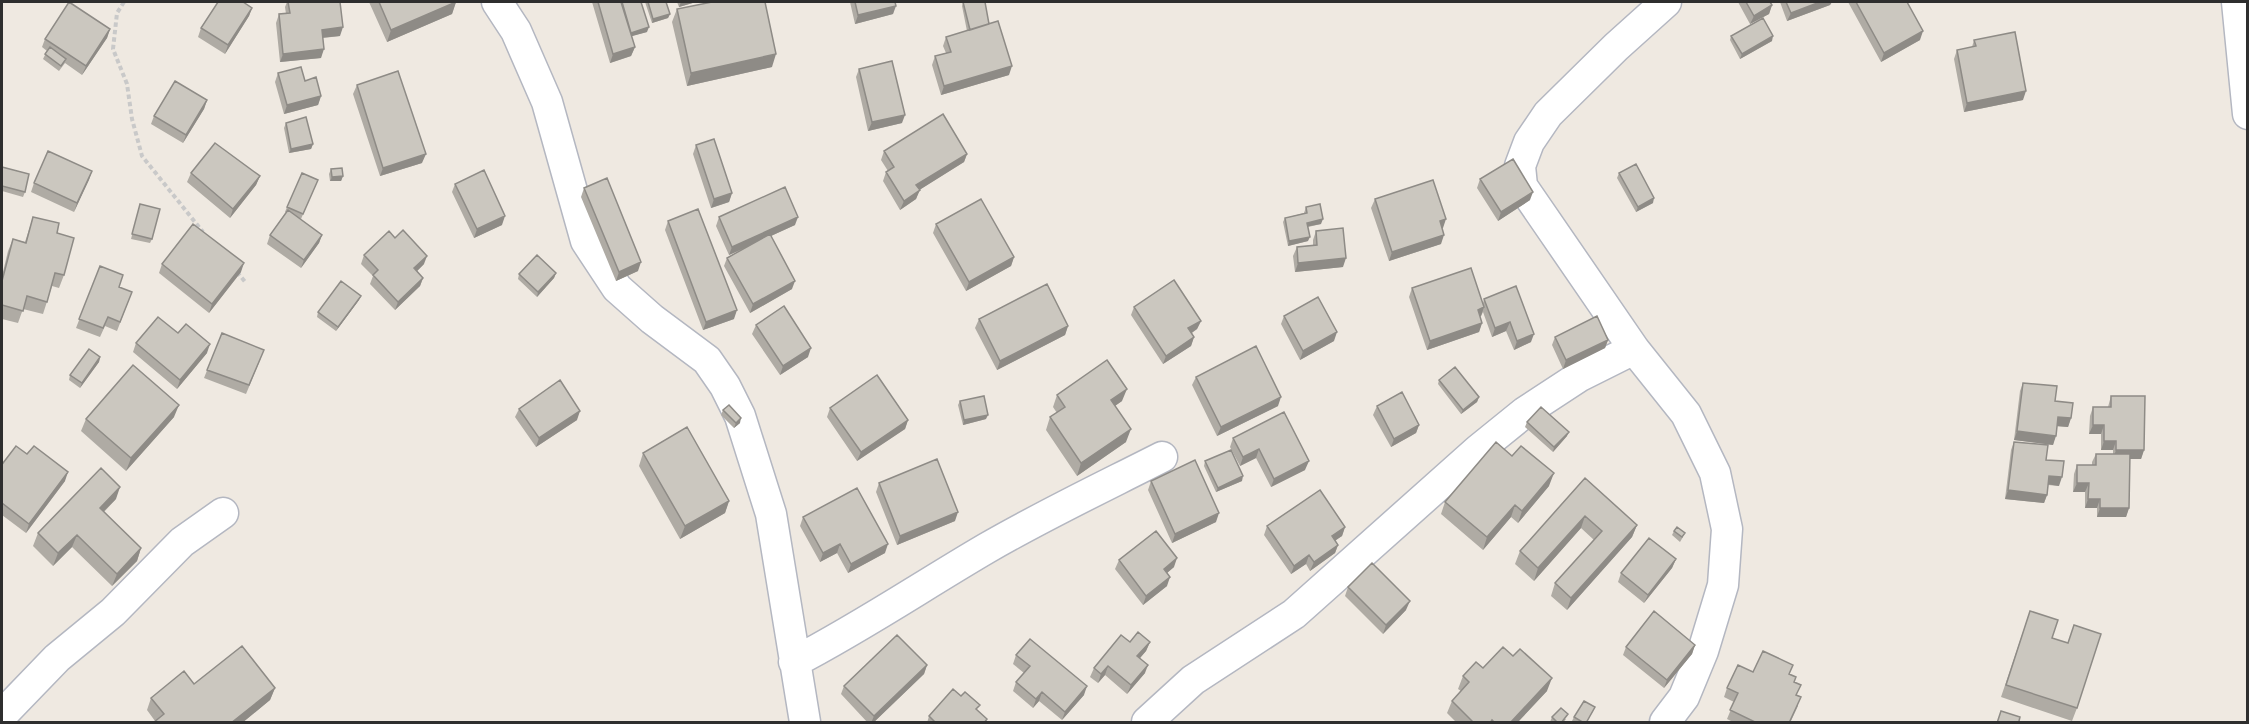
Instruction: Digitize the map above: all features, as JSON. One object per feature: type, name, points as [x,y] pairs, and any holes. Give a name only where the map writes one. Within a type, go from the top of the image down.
[{"type":"street","points":[[497,2],[516,31],[547,102],[586,242],[617,288],[652,319],[707,360],[725,386],[740,416],[771,514],[805,723]]},
{"type":"street","points":[[1665,723],[1684,697],[1703,651],[1723,585],[1727,529],[1715,473],[1686,414],[1634,349],[1522,186],[1520,166],[1529,142],[1548,114],[1666,2]]},
{"type":"street","points":[[2237,2],[2247,114]]},
{"type":"street","points":[[1147,723],[1193,680],[1294,614],[1470,457],[1525,412],[1580,376],[1634,349]]},
{"type":"street","points":[[794,662],[847,635],[986,549],[1043,517],[1162,457]]},
{"type":"street","points":[[2,715],[57,658],[114,612],[182,542],[223,513]]},
{"type":"path","points":[[124,2],[117,13],[113,49],[127,84],[132,119],[142,156],[204,233]]},
{"type":"path","points":[[232,266],[246,283]]},
{"type":"building","points":[[69,2],[110,29],[86,66],[45,39]]},
{"type":"building","points":[[218,2],[243,2],[252,8],[228,45],[201,28]]},
{"type":"building","points":[[288,2],[340,2],[343,27],[322,30],[324,49],[283,54],[279,14],[290,13]]},
{"type":"building","points":[[379,2],[456,2],[391,30]]},
{"type":"building","points":[[598,2],[621,2],[635,47],[613,54]]},
{"type":"building","points":[[622,2],[641,2],[649,27],[631,33]]},
{"type":"building","points":[[648,2],[666,2],[670,14],[653,19]]},
{"type":"building","points":[[712,2],[765,2],[776,54],[691,73],[677,9]]},
{"type":"building","points":[[855,2],[895,2],[896,6],[858,15]]},
{"type":"building","points":[[963,2],[985,2],[989,24],[970,30]]},
{"type":"building","points":[[1746,2],[1770,2],[1772,5],[1754,16]]},
{"type":"building","points":[[1786,2],[1820,2],[1791,13]]},
{"type":"building","points":[[1856,2],[1907,2],[1923,31],[1884,53]]},
{"type":"building","points":[[1763,18],[1773,36],[1742,54],[1731,36]]},
{"type":"building","points":[[998,21],[1012,66],[944,86],[935,56],[951,52],[946,37]]},
{"type":"building","points":[[2015,32],[2026,91],[1967,103],[1957,50],[1976,46],[1974,40]]},
{"type":"building","points":[[50,47],[66,59],[61,66],[45,54]]},
{"type":"building","points":[[892,61],[905,115],[872,122],[859,69]]},
{"type":"building","points":[[301,67],[305,81],[316,77],[321,96],[287,105],[278,73]]},
{"type":"building","points":[[398,71],[426,154],[383,168],[357,85]]},
{"type":"building","points":[[175,81],[207,100],[186,135],[154,116]]},
{"type":"building","points":[[943,114],[967,154],[916,185],[920,190],[904,201],[886,172],[894,167],[884,151]]},
{"type":"building","points":[[306,117],[313,144],[291,149],[286,123]]},
{"type":"building","points":[[714,139],[732,193],[714,199],[696,145]]},
{"type":"building","points":[[215,143],[260,176],[233,209],[191,173]]},
{"type":"building","points":[[48,151],[92,171],[77,203],[34,183]]},
{"type":"building","points":[[1513,159],[1533,192],[1501,212],[1480,179]]},
{"type":"building","points":[[1636,164],[1654,198],[1638,207],[1619,173]]},
{"type":"building","points":[[2,167],[29,174],[25,192],[2,186]]},
{"type":"building","points":[[342,168],[343,176],[332,177],[331,169]]},
{"type":"building","points":[[484,170],[505,216],[477,229],[455,184]]},
{"type":"building","points":[[302,173],[318,180],[303,214],[287,207]]},
{"type":"building","points":[[607,178],[641,262],[619,272],[584,188]]},
{"type":"building","points":[[1433,180],[1446,219],[1440,221],[1444,235],[1392,252],[1375,199]]},
{"type":"building","points":[[785,187],[798,217],[732,247],[719,217]]},
{"type":"building","points":[[981,199],[1014,257],[969,282],[936,224]]},
{"type":"building","points":[[140,204],[160,209],[152,239],[132,234]]},
{"type":"building","points":[[1320,204],[1323,219],[1307,223],[1310,237],[1289,241],[1285,218],[1307,213],[1306,207]]},
{"type":"building","points":[[698,209],[737,310],[706,322],[668,221]]},
{"type":"building","points":[[288,210],[322,235],[304,260],[270,235]]},
{"type":"building","points":[[33,217],[59,223],[57,233],[74,238],[64,275],[55,273],[47,302],[27,296],[23,311],[2,305],[2,281],[13,239],[26,243]]},
{"type":"building","points":[[193,224],[244,263],[212,304],[162,264]]},
{"type":"building","points":[[1343,228],[1346,258],[1298,263],[1297,247],[1317,245],[1316,231]]},
{"type":"building","points":[[403,230],[427,256],[414,268],[423,278],[398,302],[373,275],[378,270],[364,255],[389,231],[395,238]]},
{"type":"building","points":[[770,234],[795,281],[753,304],[727,258]]},
{"type":"building","points":[[537,255],[556,273],[538,292],[519,274]]},
{"type":"building","points":[[100,266],[123,275],[119,287],[132,292],[120,322],[108,317],[103,328],[79,319]]},
{"type":"building","points":[[1471,268],[1484,307],[1478,310],[1482,323],[1430,341],[1412,288]]},
{"type":"building","points":[[1174,280],[1201,321],[1188,328],[1194,337],[1166,356],[1134,307]]},
{"type":"building","points":[[341,281],[361,296],[338,327],[318,312]]},
{"type":"building","points":[[1047,284],[1068,326],[1000,361],[979,319]]},
{"type":"building","points":[[1516,286],[1534,334],[1517,341],[1510,322],[1495,328],[1484,299]]},
{"type":"building","points":[[1318,297],[1337,332],[1303,351],[1284,316]]},
{"type":"building","points":[[784,306],[811,348],[783,366],[756,325]]},
{"type":"building","points":[[1597,316],[1608,340],[1566,360],[1555,337]]},
{"type":"building","points":[[158,317],[178,333],[186,324],[210,344],[180,380],[136,343]]},
{"type":"building","points":[[222,333],[264,350],[249,385],[207,370]]},
{"type":"building","points":[[1256,346],[1281,397],[1221,427],[1196,377]]},
{"type":"building","points":[[89,349],[100,357],[82,383],[70,375]]},
{"type":"building","points":[[1107,360],[1127,389],[1111,400],[1131,429],[1081,463],[1050,417],[1065,407],[1057,395]]},
{"type":"building","points":[[133,365],[179,405],[131,458],[86,419]]},
{"type":"building","points":[[1455,367],[1479,397],[1463,410],[1439,380]]},
{"type":"building","points":[[877,375],[908,420],[861,452],[830,408]]},
{"type":"building","points":[[560,380],[580,411],[539,438],[519,409]]},
{"type":"building","points":[[2023,383],[2057,386],[2055,401],[2073,403],[2071,418],[2058,417],[2056,436],[2017,431]]},
{"type":"building","points":[[1402,392],[1419,425],[1394,439],[1377,406]]},
{"type":"building","points":[[984,396],[988,415],[964,420],[960,401]]},
{"type":"building","points":[[2111,396],[2145,396],[2144,450],[2116,450],[2116,441],[2104,441],[2104,425],[2093,425],[2093,407],[2111,407]]},
{"type":"building","points":[[729,405],[741,418],[736,423],[723,410]]},
{"type":"building","points":[[1541,407],[1569,432],[1554,447],[1527,422]]},
{"type":"building","points":[[1284,412],[1309,461],[1274,479],[1259,449],[1243,457],[1233,438]]},
{"type":"building","points":[[687,427],[729,501],[685,526],[643,453]]},
{"type":"building","points":[[1496,442],[1512,456],[1521,446],[1554,473],[1522,511],[1515,505],[1487,537],[1445,502]]},
{"type":"building","points":[[2014,442],[2048,445],[2046,460],[2064,461],[2062,477],[2049,476],[2047,495],[2008,490]]},
{"type":"building","points":[[16,446],[27,454],[34,446],[68,472],[29,524],[2,503],[2,462]]},
{"type":"building","points":[[1231,450],[1243,476],[1218,488],[1205,461]]},
{"type":"building","points":[[2096,454],[2130,454],[2129,508],[2100,508],[2100,499],[2088,499],[2089,483],[2077,483],[2077,465],[2096,465]]},
{"type":"building","points":[[937,459],[958,512],[900,536],[879,483]]},
{"type":"building","points":[[1195,460],[1219,513],[1175,534],[1151,481]]},
{"type":"building","points":[[101,468],[120,487],[100,508],[141,548],[117,574],[77,535],[58,553],[38,533]]},
{"type":"building","points":[[1585,478],[1637,525],[1571,598],[1555,583],[1602,531],[1585,516],[1538,568],[1520,551]]},
{"type":"building","points":[[857,488],[888,544],[851,564],[840,544],[823,553],[803,517]]},
{"type":"building","points":[[1320,490],[1345,527],[1332,536],[1338,545],[1314,562],[1309,555],[1294,566],[1267,526]]},
{"type":"building","points":[[1677,527],[1685,533],[1682,537],[1674,531]]},
{"type":"building","points":[[1156,531],[1177,558],[1164,569],[1170,577],[1146,596],[1119,560]]},
{"type":"building","points":[[1649,538],[1676,559],[1648,595],[1621,573]]},
{"type":"building","points":[[1372,563],[1410,601],[1386,625],[1348,587]]},
{"type":"building","points":[[1654,611],[1695,645],[1667,680],[1626,647]]},
{"type":"building","points":[[2030,611],[2058,620],[2052,638],[2068,643],[2074,625],[2101,634],[2077,708],[2006,685]]},
{"type":"building","points":[[1138,632],[1150,642],[1137,656],[1148,665],[1131,685],[1108,666],[1101,674],[1094,668],[1121,635],[1130,642]]},
{"type":"building","points":[[897,635],[927,665],[874,716],[844,686]]},
{"type":"building","points":[[1030,639],[1087,686],[1065,712],[1042,692],[1036,699],[1016,682],[1030,666],[1016,655]]},
{"type":"building","points":[[242,646],[275,688],[231,723],[153,723],[164,714],[151,698],[184,671],[194,684]]},
{"type":"building","points":[[1503,647],[1513,656],[1520,649],[1552,678],[1510,723],[1495,723],[1492,720],[1490,723],[1474,723],[1452,701],[1469,682],[1463,676],[1476,662],[1483,668]]},
{"type":"building","points":[[1763,651],[1793,665],[1789,674],[1796,677],[1794,682],[1801,685],[1796,695],[1801,697],[1789,723],[1757,723],[1730,710],[1738,693],[1727,688],[1738,665],[1753,672]]},
{"type":"building","points":[[953,689],[961,696],[965,692],[980,705],[976,709],[987,719],[984,723],[936,723],[929,716]]},
{"type":"building","points":[[1584,701],[1595,707],[1586,723],[1574,717]]},
{"type":"building","points":[[1561,708],[1568,714],[1561,723],[1558,723],[1552,717]]},
{"type":"building","points":[[2001,711],[2020,717],[2019,721],[2022,723],[1997,723]]}]
